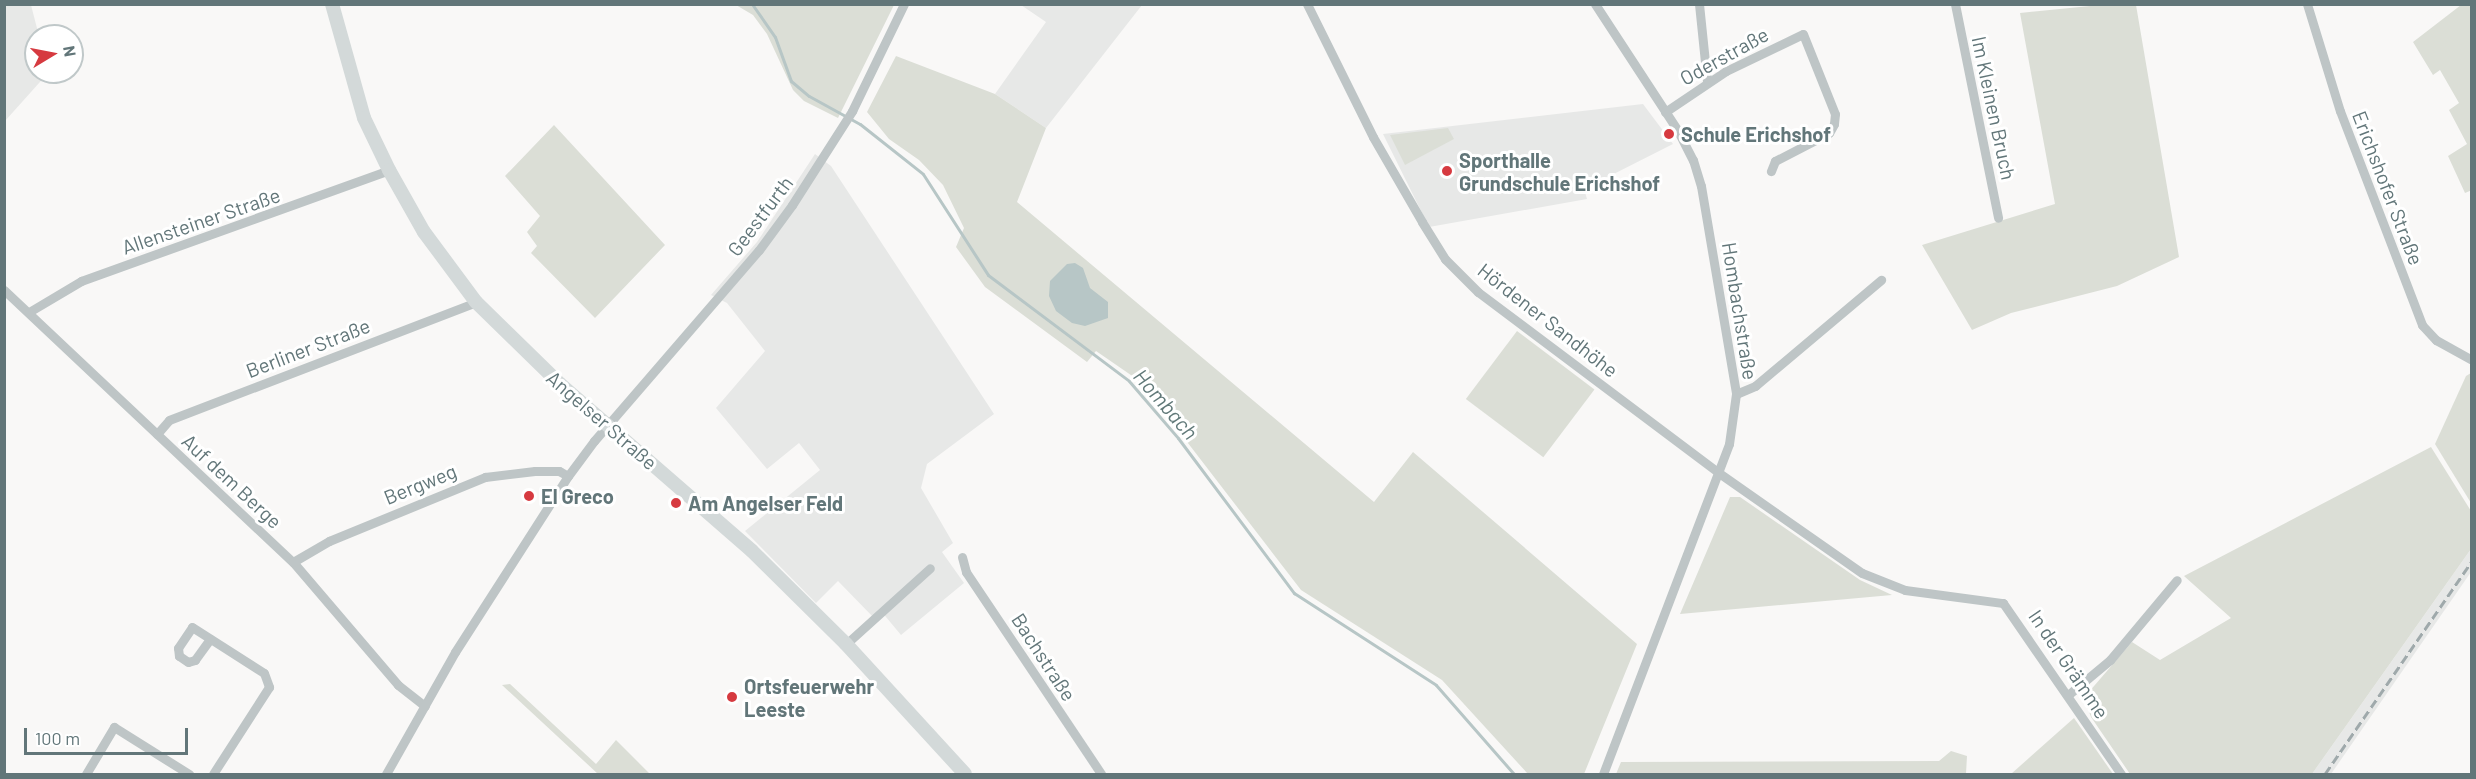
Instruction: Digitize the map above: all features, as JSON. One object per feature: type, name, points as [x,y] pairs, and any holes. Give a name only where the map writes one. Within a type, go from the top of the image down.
[{"type":"main road","name":"Angelser Straße","points":[[332,4],[364,118],[389,170],[424,232],[476,302],[522,350],[752,551],[846,644],[965,774]]},
{"type":"street","name":"Geestfurth","points":[[608,424],[759,250],[852,111],[904,4]]},
{"type":"street","name":"Hördener Sandhöhe","points":[[1307,4],[1373,137],[1445,259],[1478,292],[1719,473]]},
{"type":"street","name":"Hombachstraße","points":[[1595,4],[1665,112],[1693,160],[1701,186],[1736,394],[1729,444],[1719,473],[1603,774]]},
{"type":"street","points":[[1699,4],[1707,82]]},
{"type":"street","name":"Im Kleinen Bruch","points":[[1955,4],[1998,218]]},
{"type":"street","name":"Erichshofer Straße","points":[[2307,4],[2340,111],[2421,325],[2436,340],[2472,360]]},
{"type":"street","name":"Oderstraße","points":[[1665,112],[1707,82],[1803,34],[1835,114],[1834,124],[1829,134],[1775,161],[1771,171]]},
{"type":"street","name":"Allensteiner Straße","points":[[29,312],[81,281],[389,170]]},
{"type":"street","points":[[1736,394],[1755,386],[1881,280]]},
{"type":"street","name":"Auf dem Berge","points":[[4,290],[293,562],[398,685],[425,706]]},
{"type":"street","name":"Berliner Straße","points":[[157,434],[170,420],[476,302]]},
{"type":"street","points":[[386,774],[455,652],[568,476],[608,424]]},
{"type":"street","name":"Bergweg","points":[[293,562],[329,541],[485,477],[535,471],[559,471],[568,476]]},
{"type":"street","name":"In der Grämme","points":[[1719,473],[1879,582],[1905,590],[2003,603],[2121,774]]},
{"type":"street","name":"Bachstraße","points":[[962,556],[966,572],[1101,774]]},
{"type":"street","points":[[846,644],[930,568]]},
{"type":"street","points":[[2068,695],[2110,660],[2177,580]]},
{"type":"street","points":[[210,639],[264,674],[269,687],[213,774]]},
{"type":"street","points":[[86,774],[114,727],[189,774]]},
{"type":"shaded area","points":[[5,4],[31,5],[36,24],[24,24],[24,84],[38,84],[5,121]]},
{"type":"shaded area","points":[[736,5],[894,5],[838,118],[804,101],[793,90],[767,34],[753,15]]},
{"type":"shaded area","points":[[1021,5],[1142,5],[1046,128],[995,94],[1046,22]]},
{"type":"shaded area","points":[[2100,5],[2136,5],[2179,257],[2117,286],[2011,313],[1972,330],[1922,245],[2055,204],[2020,13]]},
{"type":"shaded area","points":[[2461,5],[2472,5],[2472,190],[2465,193],[2448,156],[2467,144],[2449,110],[2459,103],[2440,70],[2433,75],[2413,42]]},
{"type":"shaded area","points":[[896,56],[995,94],[1046,128],[1017,202],[1374,502],[1413,452],[1637,644],[1584,774],[1528,774],[1442,680],[1301,590],[1141,382],[1096,351],[1087,362],[985,287],[956,247],[964,228],[943,185],[919,160],[889,139],[867,112]]},
{"type":"shaded area","points":[[1643,104],[1673,144],[1584,189],[1587,199],[1429,227],[1383,134]]},
{"type":"shaded area","points":[[554,125],[665,245],[595,318],[531,253],[537,246],[527,232],[540,216],[505,176]]},
{"type":"shaded area","points":[[1448,128],[1454,139],[1405,165],[1390,135]]},
{"type":"shaded area","points":[[815,154],[831,166],[994,414],[927,464],[921,488],[953,543],[942,552],[964,583],[901,635],[881,611],[874,618],[838,581],[816,603],[745,531],[820,470],[799,443],[767,469],[716,408],[765,351],[727,303],[711,295],[757,242]]},
{"type":"shaded area","points":[[1075,263],[1083,268],[1090,288],[1108,302],[1108,318],[1085,326],[1072,323],[1056,311],[1049,296],[1050,281],[1067,264]]},
{"type":"shaded area","points":[[1517,331],[1594,389],[1543,457],[1466,399]]},
{"type":"shaded area","points":[[2471,373],[2471,503],[2435,444],[2466,376]]},
{"type":"shaded area","points":[[2431,447],[2471,511],[2471,549],[2312,774],[2130,774],[2091,717],[2086,704],[2088,693],[2132,642],[2160,660],[2231,618],[2184,576]]},
{"type":"shaded area","points":[[1730,497],[1740,497],[1860,580],[1892,595],[1680,614]]},
{"type":"shaded area","points":[[2471,549],[2471,572],[2331,774],[2312,774]]},
{"type":"shaded area","points":[[510,684],[596,764],[616,740],[650,774],[598,774],[502,685]]},
{"type":"shaded area","points":[[2074,718],[2113,774],[2011,774]]},
{"type":"shaded area","points":[[1951,751],[1967,756],[1966,774],[1616,774],[1621,762],[1939,761]]},
{"type":"waterway","name":"Hombach","points":[[752,4],[775,37],[791,81],[809,96],[860,124],[923,174],[988,275],[1129,381],[1178,438],[1294,593],[1436,685],[1514,774]]},
{"type":"railway","points":[[2325,774],[2472,561]]},
{"type":"place","name":"Schule Erichshof","points":[[1669,134]]},
{"type":"place","name":"Sporthalle Grundschule Erichshof","points":[[1447,171]]},
{"type":"place","name":"El Greco","points":[[529,496]]},
{"type":"place","name":"Am Angelser Feld","points":[[676,503]]},
{"type":"place","name":"Ortsfeuerwehr Leeste","points":[[732,697]]}]
